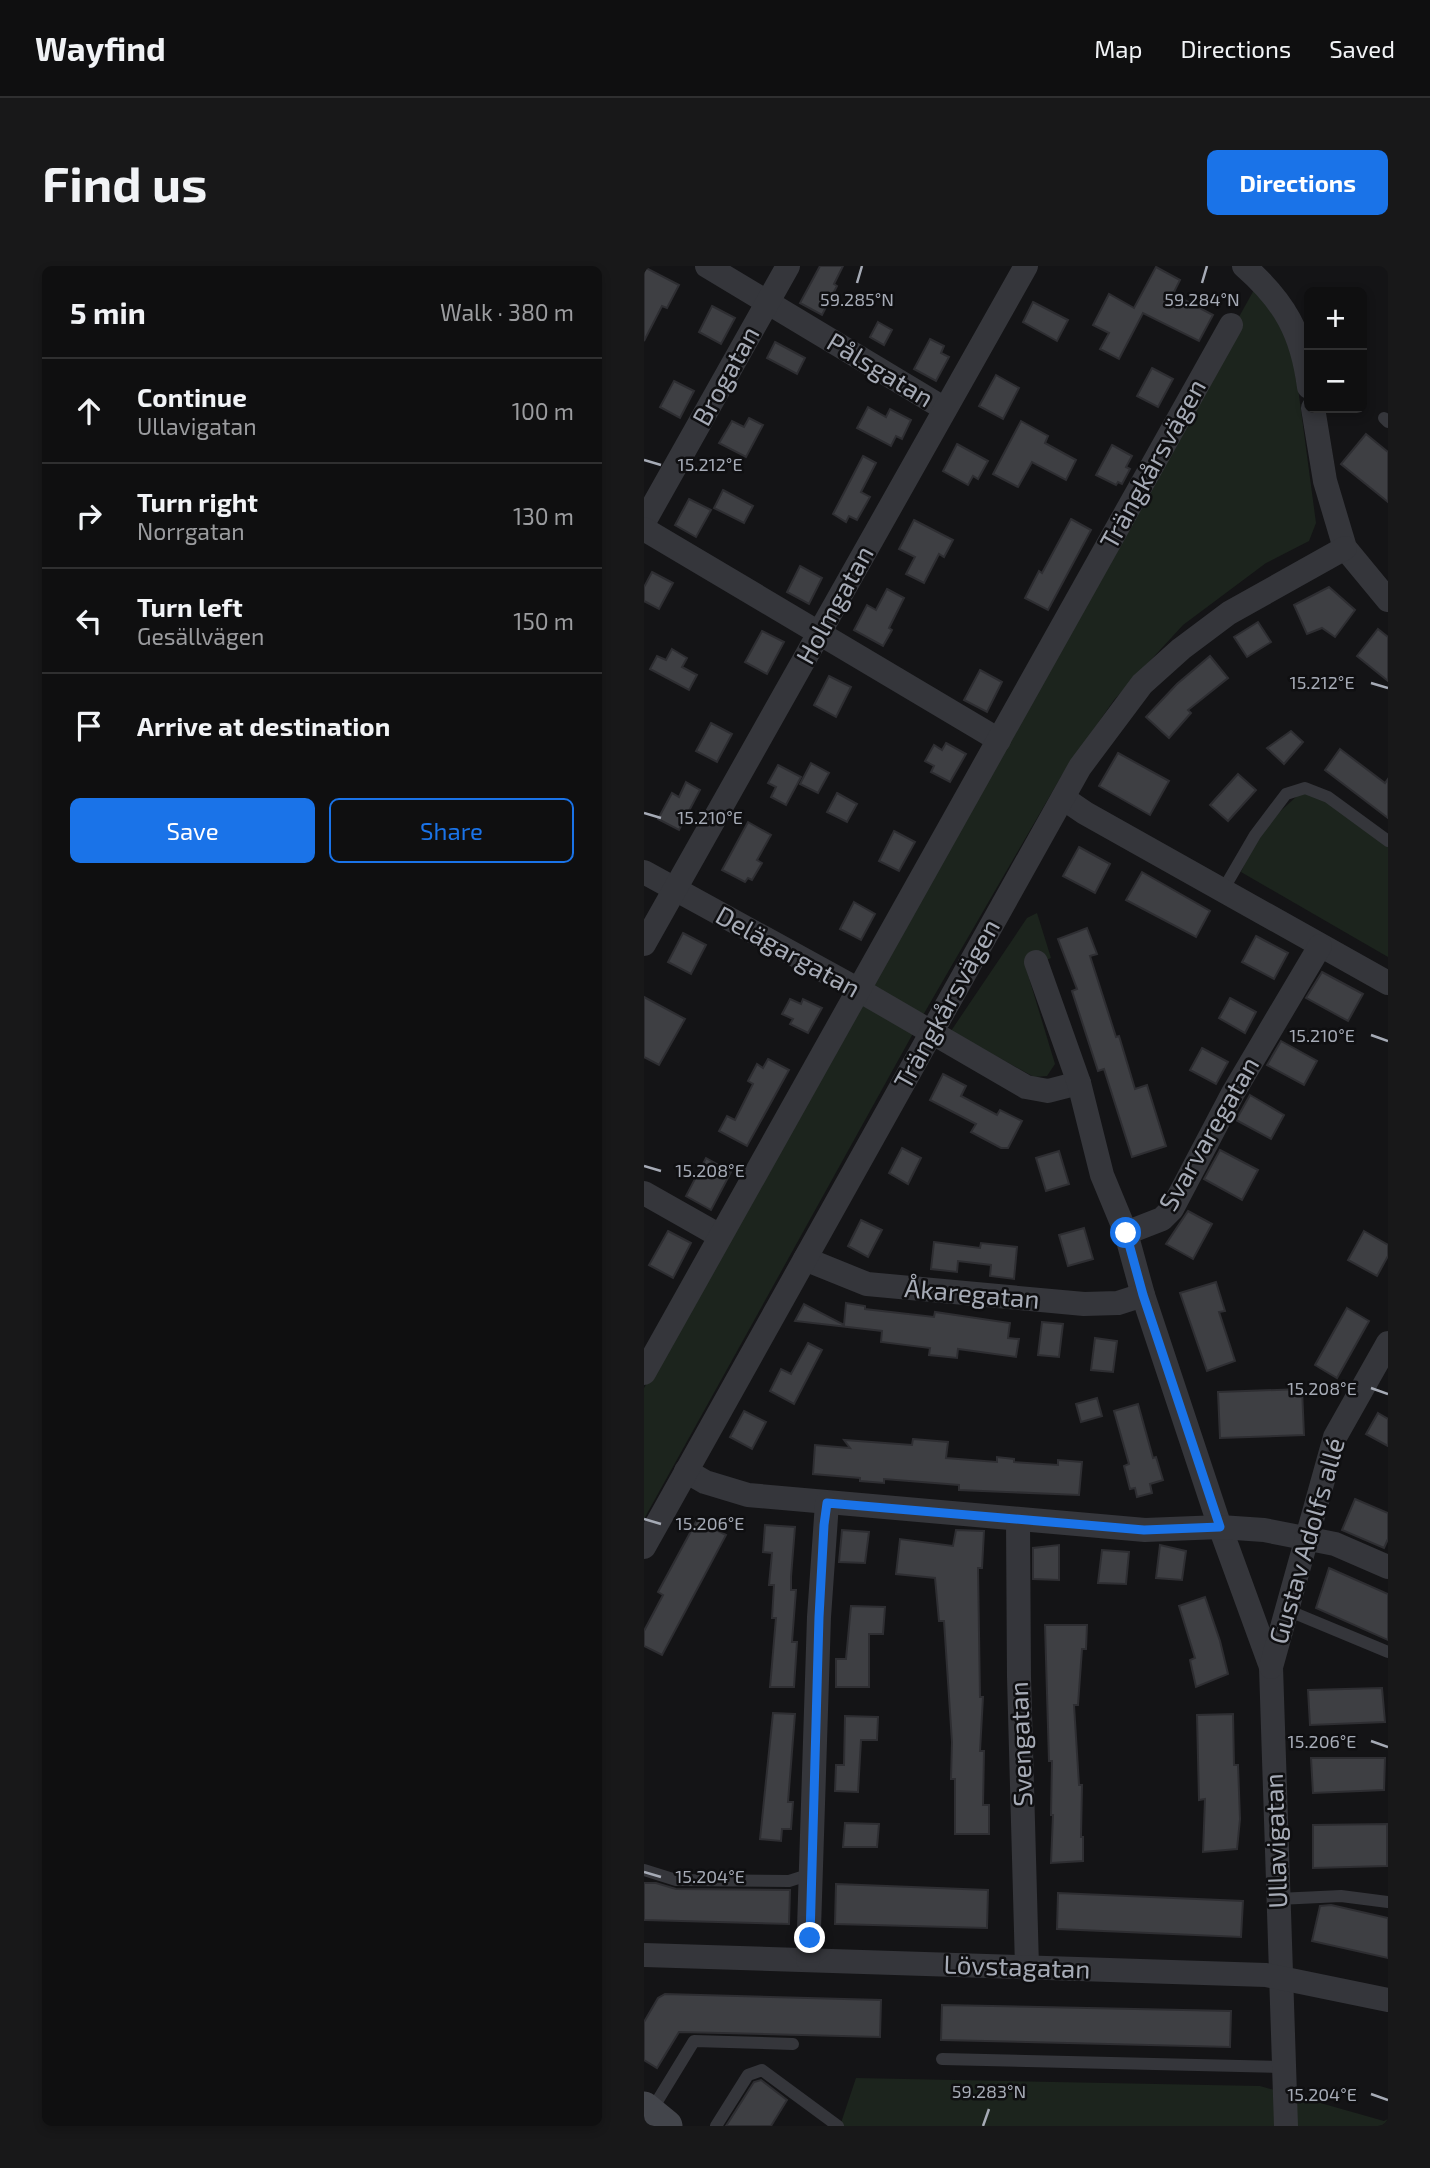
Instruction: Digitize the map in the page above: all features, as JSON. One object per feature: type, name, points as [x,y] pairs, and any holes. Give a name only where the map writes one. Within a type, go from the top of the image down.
[{"type":"street","name":"Pålsgatan","points":[[707,266],[945,408]]},
{"type":"street","name":"Brogatan","points":[[644,522],[788,266]]},
{"type":"street","name":"Holmgatan","points":[[644,944],[1026,266]]},
{"type":"street","points":[[1244,266],[1264,283],[1283,307],[1304,356]]},
{"type":"street","name":"Trängkårsvägen","points":[[644,1373],[1231,325]]},
{"type":"street","points":[[1314,413],[1325,481],[1346,548],[1388,600]]},
{"type":"street","points":[[644,529],[999,740]]},
{"type":"street","name":"Trängkårsvägen","points":[[644,1547],[1080,767],[1112,721],[1142,684],[1229,613],[1346,548]]},
{"type":"street","points":[[1063,798],[1084,813],[1388,982]]},
{"type":"street","name":"Delägargatan","points":[[644,872],[859,990],[931,1033]]},
{"type":"street","name":"Svarvaregatan","points":[[1126,1233],[1162,1219],[1172,1209],[1233,1093],[1320,946]]},
{"type":"street","name":"Ullavigatan","points":[[1036,962],[1079,1083],[1102,1175],[1126,1233],[1143,1295],[1220,1527],[1271,1667],[1286,2126]]},
{"type":"street","points":[[931,1033],[1026,1087],[1048,1091],[1079,1083]]},
{"type":"street","points":[[644,1193],[720,1236]]},
{"type":"street","name":"Åkaregatan","points":[[805,1259],[867,1284],[1084,1304],[1118,1303],[1143,1295]]},
{"type":"street","name":"Gustav Adolfs allé","points":[[1271,1667],[1335,1437],[1388,1343]]},
{"type":"street","points":[[686,1471],[705,1482],[748,1495],[1144,1530],[1220,1527],[1264,1530],[1335,1544],[1388,1567]]},
{"type":"street","points":[[808,1961],[819,1617],[827,1503]]},
{"type":"street","name":"Svengatan","points":[[1018,1520],[1018,1664],[1027,1967]]},
{"type":"street","name":"Lövstagatan","points":[[644,1955],[1266,1975],[1388,2000]]},
{"type":"lane","points":[[1223,890],[1255,835],[1286,794],[1305,788],[1328,797],[1388,841]]},
{"type":"lane","points":[[1287,1610],[1388,1653]]},
{"type":"lane","points":[[644,1870],[676,1880],[789,1881],[811,1874]]},
{"type":"lane","points":[[1278,1899],[1341,1896],[1388,1902]]},
{"type":"lane","points":[[653,2116],[694,2041],[793,2044]]},
{"type":"lane","points":[[942,2059],[1284,2067]]},
{"type":"lane","points":[[716,2126],[748,2075],[762,2070],[825,2122],[838,2126]]},
{"type":"shaded area","points":[[1255,288],[1292,343],[1316,523],[1309,541],[1266,563],[1183,625],[1114,700],[1062,775],[926,1010],[644,1519],[644,1388]]},
{"type":"shaded area","points":[[1309,785],[1388,846],[1388,957],[1241,872],[1261,829]]},
{"type":"shaded area","points":[[1037,913],[1051,958],[1026,968],[1055,1064],[1047,1076],[1034,1077],[951,1031],[1027,918]]},
{"type":"shaded area","points":[[856,2078],[1260,2086],[1384,2121],[1388,2119],[1388,2126],[840,2126]]},
{"type":"building","points":[[820,266],[843,266],[834,284],[837,286],[822,315],[800,303]]},
{"type":"building","points":[[644,267],[679,285],[667,308],[662,306],[644,341]]},
{"type":"building","points":[[1156,267],[1180,280],[1173,294],[1213,315],[1199,341],[1143,313],[1119,359],[1100,349],[1109,333],[1093,325],[1109,294],[1134,308]]},
{"type":"building","points":[[1033,302],[1068,320],[1057,341],[1023,322]]},
{"type":"building","points":[[712,306],[735,318],[721,344],[699,332]]},
{"type":"building","points":[[878,322],[892,330],[884,345],[870,337]]},
{"type":"building","points":[[930,339],[944,346],[941,353],[949,357],[936,381],[914,369]]},
{"type":"building","points":[[775,342],[805,358],[797,374],[767,358]]},
{"type":"building","points":[[1152,368],[1173,379],[1158,407],[1137,396]]},
{"type":"building","points":[[996,375],[1019,388],[1003,419],[979,406]]},
{"type":"building","points":[[674,381],[694,391],[680,418],[660,407]]},
{"type":"building","points":[[868,407],[886,417],[890,409],[911,420],[902,439],[896,436],[891,446],[857,428]]},
{"type":"building","points":[[749,418],[763,425],[746,457],[719,443],[732,421],[744,427]]},
{"type":"building","points":[[1021,421],[1048,436],[1045,443],[1076,460],[1066,480],[1032,462],[1018,487],[993,474]]},
{"type":"building","points":[[1366,434],[1388,452],[1388,502],[1341,464]]},
{"type":"building","points":[[957,444],[988,461],[978,479],[973,476],[968,485],[943,471]]},
{"type":"building","points":[[1112,445],[1132,456],[1126,467],[1130,469],[1122,484],[1118,482],[1116,485],[1096,475]]},
{"type":"building","points":[[863,456],[876,463],[861,492],[870,497],[857,520],[849,516],[846,522],[833,514]]},
{"type":"building","points":[[723,490],[753,506],[744,523],[714,508]]},
{"type":"building","points":[[689,499],[711,510],[696,537],[675,525]]},
{"type":"building","points":[[1071,519],[1091,530],[1048,610],[1025,598],[1039,571],[1042,573]]},
{"type":"building","points":[[914,520],[953,540],[944,557],[939,554],[924,583],[906,574],[915,557],[899,549]]},
{"type":"building","points":[[800,566],[822,578],[809,604],[787,592]]},
{"type":"building","points":[[652,572],[673,583],[659,609],[644,601],[644,587]]},
{"type":"building","points":[[1329,587],[1355,610],[1335,637],[1322,628],[1307,634],[1294,605]]},
{"type":"building","points":[[887,589],[904,598],[883,646],[854,630],[867,605],[876,610]]},
{"type":"building","points":[[1258,622],[1271,642],[1247,657],[1234,637]]},
{"type":"building","points":[[1378,629],[1388,637],[1388,681],[1357,656]]},
{"type":"building","points":[[762,631],[784,642],[767,674],[745,662]]},
{"type":"building","points":[[672,649],[687,658],[682,667],[697,675],[689,690],[650,669],[657,656],[666,660]]},
{"type":"building","points":[[1210,656],[1228,678],[1188,710],[1191,713],[1169,738],[1146,717],[1177,684]]},
{"type":"building","points":[[980,670],[1002,682],[987,712],[964,700]]},
{"type":"building","points":[[829,676],[851,687],[836,717],[814,705]]},
{"type":"building","points":[[711,723],[732,734],[717,762],[696,751]]},
{"type":"building","points":[[1291,731],[1303,742],[1284,764],[1267,748]]},
{"type":"building","points":[[946,743],[966,754],[950,782],[931,772],[934,766],[925,761],[934,745],[942,750]]},
{"type":"building","points":[[1340,749],[1385,783],[1388,779],[1388,818],[1325,770]]},
{"type":"building","points":[[1118,753],[1169,781],[1150,815],[1099,786]]},
{"type":"building","points":[[811,763],[829,773],[818,793],[800,784]]},
{"type":"building","points":[[778,765],[801,777],[786,805],[771,797],[776,787],[768,783]]},
{"type":"building","points":[[1238,774],[1256,790],[1228,821],[1210,805]]},
{"type":"building","points":[[686,782],[700,790],[679,830],[658,819],[672,793],[679,797]]},
{"type":"building","points":[[837,793],[857,804],[847,822],[827,812]]},
{"type":"building","points":[[748,822],[771,835],[757,860],[762,863],[752,880],[748,878],[745,882],[722,870]]},
{"type":"building","points":[[894,831],[915,842],[899,871],[879,861]]},
{"type":"building","points":[[1079,847],[1110,864],[1095,893],[1063,876]]},
{"type":"building","points":[[1142,872],[1210,911],[1196,937],[1126,900]]},
{"type":"building","points":[[854,902],[875,914],[861,940],[840,929]]},
{"type":"building","points":[[1087,928],[1097,954],[1090,956],[1116,1037],[1119,1036],[1135,1089],[1147,1085],[1166,1146],[1132,1157],[1104,1069],[1098,1071],[1072,991],[1077,989],[1058,939]]},
{"type":"building","points":[[683,933],[706,945],[691,974],[668,962]]},
{"type":"building","points":[[1256,936],[1288,953],[1274,979],[1242,962]]},
{"type":"building","points":[[1322,972],[1363,994],[1348,1021],[1306,998]]},
{"type":"building","points":[[644,997],[685,1019],[659,1065],[644,1057]]},
{"type":"building","points":[[1230,998],[1256,1012],[1245,1033],[1219,1018]]},
{"type":"building","points":[[790,999],[801,1004],[803,999],[822,1008],[808,1033],[790,1024],[793,1019],[782,1014]]},
{"type":"building","points":[[1281,1041],[1317,1061],[1304,1085],[1267,1065]]},
{"type":"building","points":[[1202,1048],[1228,1062],[1216,1084],[1190,1070]]},
{"type":"building","points":[[768,1059],[789,1070],[747,1146],[719,1131],[727,1116],[735,1120],[753,1084],[748,1081],[757,1064],[763,1068]]},
{"type":"building","points":[[943,1074],[966,1086],[961,1096],[997,1115],[1000,1110],[1022,1121],[1008,1148],[1001,1148],[971,1132],[976,1124],[930,1100]]},
{"type":"building","points":[[1250,1095],[1284,1115],[1271,1139],[1236,1120]]},
{"type":"building","points":[[902,1148],[921,1158],[908,1184],[889,1173]]},
{"type":"building","points":[[1220,1150],[1258,1170],[1242,1200],[1204,1179]]},
{"type":"building","points":[[1059,1151],[1069,1184],[1046,1191],[1036,1158]]},
{"type":"building","points":[[706,1158],[731,1172],[711,1210],[686,1196]]},
{"type":"building","points":[[1188,1211],[1212,1224],[1193,1259],[1166,1244]]},
{"type":"building","points":[[861,1220],[882,1230],[868,1257],[848,1246]]},
{"type":"building","points":[[1084,1228],[1093,1259],[1068,1266],[1059,1235]]},
{"type":"building","points":[[668,1231],[691,1243],[673,1278],[649,1265]]},
{"type":"building","points":[[1364,1231],[1388,1245],[1388,1256],[1377,1276],[1348,1260]]},
{"type":"building","points":[[934,1242],[980,1248],[981,1243],[1017,1247],[1014,1279],[990,1276],[991,1265],[958,1261],[957,1272],[931,1269]]},
{"type":"building","points":[[1216,1282],[1225,1311],[1219,1312],[1235,1361],[1207,1371],[1180,1293]]},
{"type":"building","points":[[846,1303],[865,1306],[865,1309],[934,1317],[935,1312],[1010,1323],[1008,1338],[1019,1339],[1016,1357],[958,1349],[957,1358],[929,1355],[930,1348],[881,1342],[882,1331],[795,1321],[804,1304],[844,1325]]},
{"type":"building","points":[[1347,1308],[1369,1321],[1337,1378],[1315,1365]]},
{"type":"building","points":[[1042,1322],[1063,1324],[1059,1357],[1038,1355]]},
{"type":"building","points":[[1095,1338],[1117,1341],[1113,1372],[1091,1370]]},
{"type":"building","points":[[808,1343],[822,1350],[794,1404],[770,1391],[781,1369],[791,1374]]},
{"type":"building","points":[[1302,1389],[1304,1435],[1220,1438],[1218,1392]]},
{"type":"building","points":[[1097,1398],[1102,1416],[1081,1422],[1076,1404]]},
{"type":"building","points":[[1138,1404],[1153,1458],[1156,1457],[1163,1480],[1150,1484],[1152,1493],[1137,1497],[1135,1488],[1130,1489],[1124,1466],[1129,1464],[1114,1411]]},
{"type":"building","points":[[744,1411],[766,1422],[752,1449],[730,1437]]},
{"type":"building","points":[[1378,1413],[1388,1419],[1388,1446],[1366,1434]]},
{"type":"building","points":[[913,1439],[948,1442],[946,1458],[997,1462],[997,1457],[1014,1459],[1014,1462],[1058,1465],[1058,1460],[1082,1462],[1079,1495],[959,1490],[959,1485],[884,1479],[884,1483],[813,1474],[815,1445],[850,1448],[844,1440],[912,1445]]},
{"type":"building","points":[[1355,1499],[1388,1513],[1388,1539],[1384,1548],[1342,1530]]},
{"type":"building","points":[[697,1520],[726,1535],[662,1655],[644,1646],[644,1631],[663,1595],[658,1592]]},
{"type":"building","points":[[765,1525],[795,1527],[791,1577],[791,1590],[796,1590],[792,1642],[797,1642],[794,1687],[770,1687],[776,1618],[772,1618],[774,1585],[769,1585],[772,1553],[763,1552]]},
{"type":"building","points":[[842,1530],[869,1532],[865,1563],[839,1562]]},
{"type":"building","points":[[956,1530],[984,1531],[982,1568],[978,1568],[980,1697],[983,1697],[980,1751],[984,1751],[983,1805],[989,1805],[989,1834],[955,1834],[955,1779],[951,1779],[952,1742],[944,1621],[939,1621],[935,1578],[896,1574],[900,1539],[953,1546]]},
{"type":"building","points":[[1059,1545],[1059,1580],[1033,1579],[1033,1548]]},
{"type":"building","points":[[1160,1545],[1186,1551],[1182,1580],[1156,1578]]},
{"type":"building","points":[[1102,1550],[1129,1552],[1126,1584],[1098,1583]]},
{"type":"building","points":[[1329,1568],[1388,1594],[1388,1640],[1316,1608]]},
{"type":"building","points":[[1205,1597],[1228,1674],[1196,1687],[1190,1660],[1195,1658],[1179,1606]]},
{"type":"building","points":[[851,1606],[885,1607],[883,1634],[869,1634],[869,1687],[836,1687],[836,1659],[846,1659]]},
{"type":"building","points":[[1045,1625],[1087,1625],[1086,1649],[1082,1649],[1078,1705],[1074,1705],[1079,1785],[1082,1785],[1083,1861],[1051,1863],[1052,1761],[1049,1761]]},
{"type":"building","points":[[1382,1688],[1385,1722],[1310,1725],[1308,1690]]},
{"type":"building","points":[[773,1713],[795,1714],[788,1802],[793,1802],[791,1829],[782,1829],[781,1841],[760,1839]]},
{"type":"building","points":[[1233,1714],[1234,1765],[1238,1765],[1240,1819],[1237,1849],[1203,1852],[1205,1799],[1199,1800],[1197,1715]]},
{"type":"building","points":[[845,1716],[878,1717],[877,1740],[861,1740],[858,1792],[835,1791],[836,1765],[844,1765]]},
{"type":"building","points":[[1311,1758],[1385,1758],[1384,1790],[1313,1793]]},
{"type":"building","points":[[845,1823],[879,1824],[877,1847],[843,1847]]},
{"type":"building","points":[[1387,1824],[1387,1866],[1313,1868],[1313,1825]]},
{"type":"building","points":[[644,1883],[656,1883],[676,1889],[790,1890],[789,1924],[644,1920]]},
{"type":"building","points":[[836,1884],[988,1890],[987,1928],[835,1924]]},
{"type":"building","points":[[1058,1893],[1243,1901],[1241,1937],[1057,1929]]},
{"type":"building","points":[[1331,1905],[1388,1918],[1388,1958],[1312,1941],[1320,1906]]},
{"type":"building","points":[[665,1994],[881,2000],[880,2037],[679,2032],[657,2068],[644,2060],[644,2022],[658,1998]]},
{"type":"building","points":[[942,2005],[1231,2011],[1230,2047],[941,2040]]},
{"type":"building","points":[[761,2080],[787,2100],[771,2126],[726,2126],[754,2082]]},
{"type":"route","points":[[810,1938],[819,1617],[827,1503],[1144,1530],[1220,1527],[1143,1295],[1126,1233]]}]
